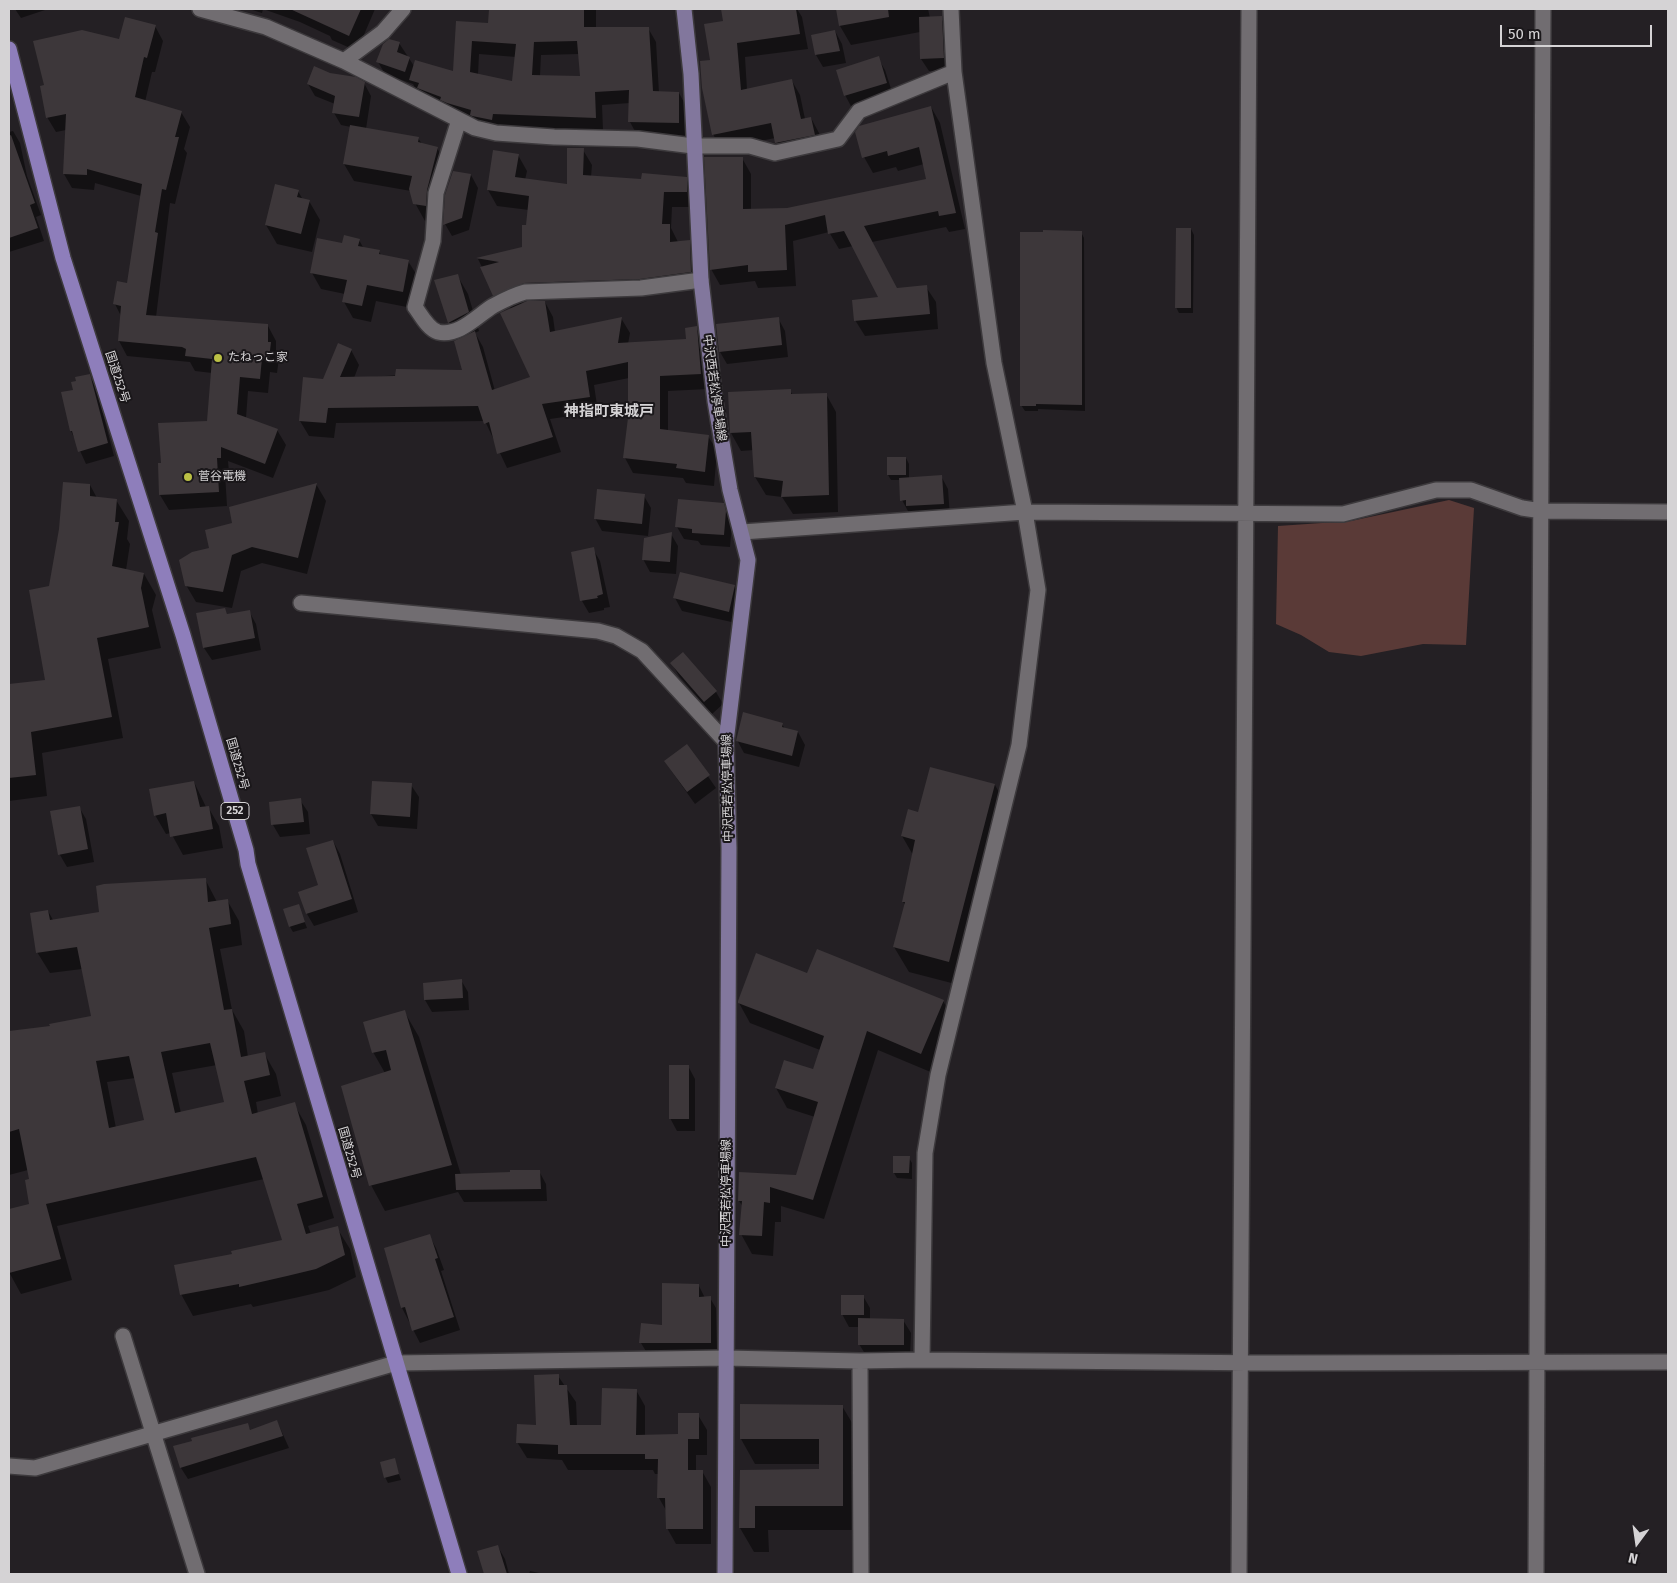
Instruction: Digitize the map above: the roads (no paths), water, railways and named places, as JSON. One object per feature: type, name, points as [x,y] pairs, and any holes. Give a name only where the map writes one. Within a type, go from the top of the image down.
[{"type":"highway","name":"国道252号","points":[[9,49],[63,258],[183,635],[248,864],[459,1574]]},
{"type":"main road","name":"中沢西若松停車場線","points":[[684,9],[691,74],[701,280],[714,401],[730,490],[748,560],[726,742],[729,848],[726,1574]]},
{"type":"street","points":[[200,9],[266,27],[344,61],[475,128],[496,133],[554,137],[638,139],[693,146],[750,146],[775,153],[838,139],[859,111],[954,72]]},
{"type":"street","points":[[344,61],[383,32],[403,9]]},
{"type":"street","points":[[922,1360],[925,1153],[938,1075],[1019,745],[1038,590],[1025,512],[994,363],[954,72],[951,9]]},
{"type":"street","points":[[1239,1574],[1249,9]]},
{"type":"street","points":[[1536,1574],[1543,9]]},
{"type":"street","points":[[459,120],[436,193],[433,241],[415,307],[428,325],[437,332],[448,332],[467,325],[491,307],[512,296],[526,292],[641,288],[701,280]]},
{"type":"street","points":[[742,532],[1025,512],[1344,514],[1436,490],[1471,490],[1522,508],[1542,511],[1668,512]]},
{"type":"street","points":[[302,603],[598,631],[616,636],[642,651],[726,742]]},
{"type":"street","points":[[123,1336],[197,1574]]},
{"type":"street","points":[[9,1466],[34,1468],[396,1362],[726,1358],[860,1361],[1239,1363],[1668,1362]]},
{"type":"street","points":[[860,1361],[861,1574]]},
{"type":"place","name":"たねっこ家","points":[[218,358]]},
{"type":"place","name":"菅谷電機","points":[[188,477]]},
{"type":"district","name":"神指町東城戸","points":[[609,412]]}]
